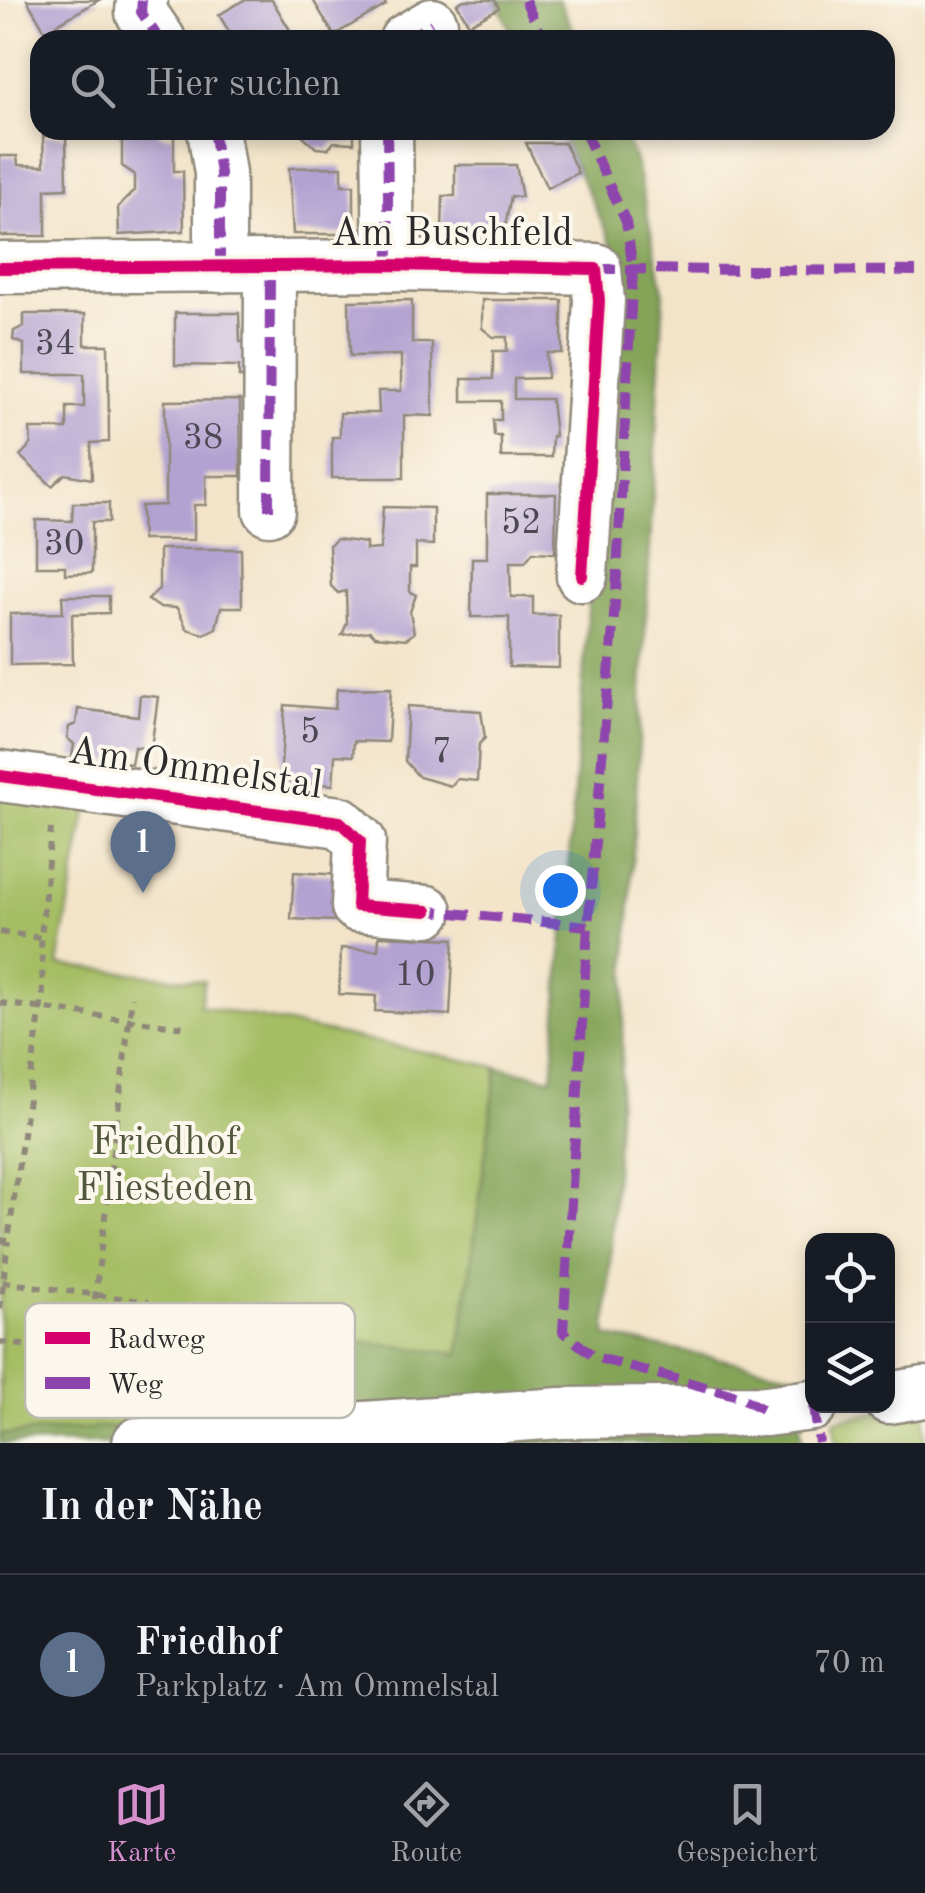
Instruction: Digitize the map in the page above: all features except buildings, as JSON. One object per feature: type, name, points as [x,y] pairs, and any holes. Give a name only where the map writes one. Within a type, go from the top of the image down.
[{"type":"street","points":[[142,0],[141,12],[153,30]]},
{"type":"street","points":[[215,140],[220,172],[220,268]]},
{"type":"street","name":"Am Buschfeld","points":[[388,140],[389,264]]},
{"type":"street","name":"Am Buschfeld","points":[[0,268],[389,264],[596,268],[598,301],[582,576]]},
{"type":"street","points":[[268,510],[270,267]]},
{"type":"street","name":"Am Ommelstal","points":[[0,776],[340,822],[360,841],[357,906],[427,911]]},
{"type":"street","points":[[895,1397],[925,1392]]},
{"type":"street","points":[[138,1443],[561,1413],[766,1411],[805,1405]]},
{"type":"path","points":[[0,1309],[4,1240],[44,966],[41,938],[52,829],[35,826]]},
{"type":"path","points":[[0,932],[41,938]]},
{"type":"path","points":[[94,1303],[132,997]]},
{"type":"path","points":[[0,1003],[184,1028]]},
{"type":"path","points":[[3,1282],[149,1302]]},
{"type":"path","points":[[0,1342],[25,1345]]},
{"type":"green space","points":[[496,0],[559,0],[573,30],[510,30]]},
{"type":"green space","points":[[563,140],[626,140],[636,162],[664,294],[606,1336],[796,1374],[802,1443],[0,1443],[0,1435],[200,1418],[355,1418],[355,1341],[459,1354],[497,1067],[552,1078],[616,251]]},
{"type":"green space","name":"Friedhof Fliesteden","points":[[0,795],[87,806],[58,965],[204,981],[200,1006],[497,1067],[459,1355],[355,1342],[355,1303],[25,1303],[25,1418],[201,1418],[201,1421],[0,1435]]},
{"type":"green space","points":[[925,1404],[925,1443],[836,1443],[834,1420],[895,1413],[895,1409]]},
{"type":"marked path","points":[[142,0],[141,12],[153,30]]},
{"type":"marked path","points":[[525,0],[538,30]]},
{"type":"marked path","points":[[422,30],[432,24]]},
{"type":"marked path","points":[[215,140],[220,173],[220,267]]},
{"type":"marked path","points":[[387,140],[389,265]]},
{"type":"marked path","points":[[589,140],[626,222],[633,269],[616,591],[588,926],[563,1332],[595,1357],[738,1396],[766,1411]]},
{"type":"marked path","points":[[269,510],[270,267]]},
{"type":"marked path","points":[[596,269],[925,271]]},
{"type":"marked path","points":[[421,910],[588,926]]},
{"type":"marked path","points":[[815,1413],[819,1443]]},
{"type":"cycle path","points":[[0,268],[389,265],[596,269],[599,301],[582,576]]},
{"type":"cycle path","points":[[0,776],[340,822],[360,841],[357,906],[427,911]]},
{"type":"place","name":"Friedhof","points":[[143,893]]}]
